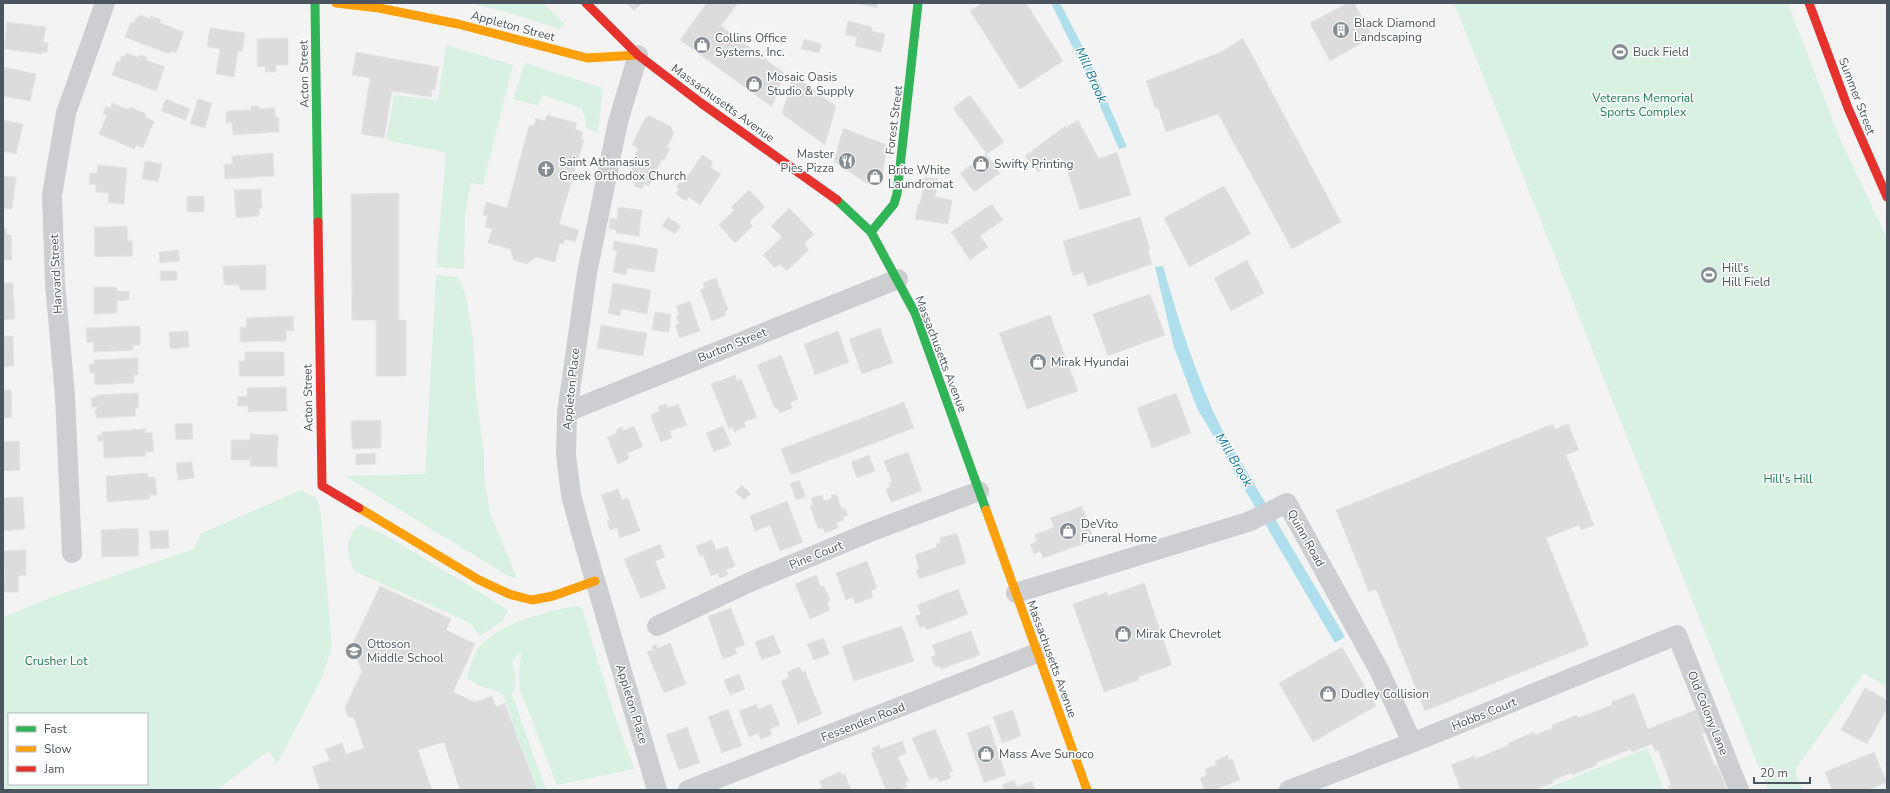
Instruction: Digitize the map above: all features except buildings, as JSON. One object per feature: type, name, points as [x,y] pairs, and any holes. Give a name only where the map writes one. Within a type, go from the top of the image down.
[{"type":"street","name":"Harvard Street","points":[[72,553],[65,396],[55,283],[52,195],[66,113],[104,3]]},
{"type":"street","name":"Acton Street","points":[[315,3],[322,486],[479,580],[509,594],[532,600],[553,596],[595,581]]},
{"type":"street","name":"Appleton Street","points":[[336,3],[379,8],[458,24],[587,58],[638,55]]},
{"type":"street","name":"Massachusetts Avenue","points":[[586,3],[638,55],[701,103],[832,195],[871,232],[890,262],[915,313],[1087,790]]},
{"type":"street","name":"Forest Street","points":[[871,232],[894,204],[898,194],[918,3]]},
{"type":"street","name":"Summer Street","points":[[1809,3],[1848,108],[1887,197]]},
{"type":"street","name":"Appleton Place","points":[[638,55],[618,122],[587,273],[566,412],[566,455],[571,495],[595,581],[658,790]]},
{"type":"street","name":"Burton Street","points":[[566,412],[898,279]]},
{"type":"street","name":"Pine Court","points":[[657,626],[750,582],[870,532],[979,491]]},
{"type":"street","name":"Quinn Road","points":[[1016,593],[1257,519],[1287,503],[1379,670],[1412,742]]},
{"type":"street","name":"Hobbs Court","points":[[1289,790],[1678,635]]},
{"type":"street","name":"Old Colony Lane","points":[[1678,635],[1739,790]]},
{"type":"street","name":"Fessenden Road","points":[[688,790],[1037,654]]},
{"type":"green space","points":[[478,3],[543,3],[565,24],[559,29],[514,14],[477,5]]},
{"type":"green space","points":[[1454,3],[1788,3],[1840,139],[1887,238],[1887,687],[1864,673],[1795,770],[1803,790],[1768,790]]},
{"type":"green space","points":[[446,45],[513,65],[483,185],[471,183],[465,213],[464,269],[436,267],[446,154],[436,150],[386,140],[394,95],[438,100]]},
{"type":"green space","points":[[525,63],[603,88],[598,133],[586,128],[585,117],[581,108],[542,95],[538,106],[513,99]]},
{"type":"green space","points":[[436,275],[458,277],[465,293],[473,337],[476,393],[484,455],[484,476],[490,513],[517,578],[508,576],[345,476],[425,474]]},
{"type":"green space","name":"Crusher Lot","points":[[301,490],[317,498],[321,514],[332,646],[323,676],[277,764],[269,751],[217,790],[3,790],[3,617],[52,597],[194,549],[200,534]]},
{"type":"green space","points":[[360,525],[393,539],[508,610],[502,621],[480,636],[470,623],[354,571],[348,552],[348,546],[351,535]]},
{"type":"green space","points":[[576,606],[582,608],[613,711],[634,769],[557,785],[520,690],[519,671],[522,651],[512,661],[515,674],[515,686],[512,694],[546,790],[537,790],[504,697],[500,692],[483,687],[469,680],[467,674],[474,656],[480,646],[500,630],[525,619],[551,611]]},
{"type":"green space","points":[[1648,748],[1664,790],[1542,790]]},
{"type":"water","name":"Mill Brook","points":[[1051,3],[1060,3],[1087,55],[1127,147],[1119,149],[1085,72]]},
{"type":"water","name":"Mill Brook","points":[[1163,266],[1175,308],[1189,348],[1204,389],[1221,428],[1345,637],[1335,643],[1197,408],[1174,347],[1155,267]]},
{"type":"traffic: fast","points":[[315,3],[318,222]]},
{"type":"traffic: fast","points":[[871,232],[894,204],[897,194],[918,3]]},
{"type":"traffic: fast","points":[[837,200],[871,232],[915,313],[986,510]]},
{"type":"traffic: slow","points":[[336,3],[379,8],[458,24],[587,58],[638,55]]},
{"type":"traffic: slow","points":[[359,508],[479,580],[509,594],[532,600],[553,596],[595,581]]},
{"type":"traffic: slow","points":[[986,510],[1087,790]]},
{"type":"traffic: jam","points":[[586,3],[638,55],[701,103],[837,200]]},
{"type":"traffic: jam","points":[[1809,3],[1848,108],[1887,197]]},
{"type":"traffic: jam","points":[[318,222],[322,486],[359,508]]},
{"type":"place","name":"Black Diamond Landscaping","points":[[1341,30]]},
{"type":"place","name":"Collins Office Systems, Inc.","points":[[702,45]]},
{"type":"place","name":"Buck Field","points":[[1620,52]]},
{"type":"place","name":"Mosaic Oasis Studio & Supply","points":[[754,84]]},
{"type":"place","name":"Master Pies Pizza","points":[[847,161]]},
{"type":"place","name":"Swifty Printing","points":[[981,164]]},
{"type":"place","name":"Saint Athanasius Greek Orthodox Church","points":[[546,169]]},
{"type":"place","name":"Brite White Laundromat","points":[[875,177]]},
{"type":"place","name":"Hill's Hill Field","points":[[1709,275]]},
{"type":"place","name":"Mirak Hyundai","points":[[1038,362]]},
{"type":"place","name":"DeVito Funeral Home","points":[[1068,531]]},
{"type":"place","name":"Mirak Chevrolet","points":[[1123,634]]},
{"type":"place","name":"Ottoson Middle School","points":[[354,651]]},
{"type":"place","name":"Dudley Collision","points":[[1328,694]]},
{"type":"place","name":"Mass Ave Sunoco","points":[[986,754]]},
{"type":"park label","name":"Veterans Memorial Sports Complex","points":[[1643,105]]},
{"type":"park label","name":"Hill's Hill","points":[[1788,479]]}]
